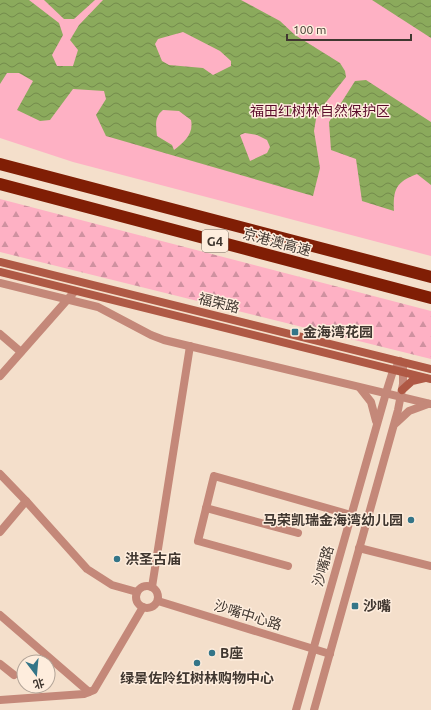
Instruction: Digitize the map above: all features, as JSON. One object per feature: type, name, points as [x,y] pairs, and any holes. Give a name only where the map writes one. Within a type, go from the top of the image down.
[{"type":"highway","name":"京港澳高速","points":[[0,164],[431,277]]},
{"type":"highway","name":"京港澳高速","points":[[0,184],[431,298]]},
{"type":"main road","name":"福荣路","points":[[0,262],[431,369]]},
{"type":"main road","name":"福荣路","points":[[0,272],[430,378]]},
{"type":"main road","points":[[402,394],[412,381],[430,378]]},
{"type":"street","points":[[0,283],[98,307],[157,338],[386,393],[402,394],[430,404]]},
{"type":"street","points":[[0,376],[75,291]]},
{"type":"street","points":[[0,334],[22,352]]},
{"type":"street","points":[[152,586],[190,346]]},
{"type":"street","name":"沙嘴路","points":[[296,710],[386,393],[395,370],[401,361]]},
{"type":"street","points":[[314,710],[394,427],[402,394],[403,372],[401,361]]},
{"type":"street","points":[[358,386],[364,391],[371,402],[375,414],[376,428]]},
{"type":"street","points":[[394,427],[399,419],[409,411],[430,404]]},
{"type":"street","points":[[0,474],[87,569],[112,585],[137,592]]},
{"type":"street","points":[[288,566],[198,540],[214,476],[351,515]]},
{"type":"street","points":[[0,532],[26,501]]},
{"type":"street","points":[[206,508],[298,533]]},
{"type":"street","points":[[359,548],[431,566]]},
{"type":"street","points":[[137,592],[142,587],[152,586]]},
{"type":"street","points":[[137,592],[138,603],[143,607],[153,606],[158,601],[157,591],[152,586]]},
{"type":"street","name":"沙嘴中心路","points":[[158,601],[330,654]]},
{"type":"street","points":[[0,700],[89,692],[97,686],[143,607]]},
{"type":"street","points":[[0,615],[89,692]]},
{"type":"street","points":[[0,664],[14,675]]},
{"type":"green space","name":"福田红树林自然保护区","points":[[0,0],[431,0],[431,256],[73,162],[0,138]]},
{"type":"green space","points":[[0,199],[431,311],[431,359],[0,252]]},
{"type":"water","points":[[0,0],[29,0],[59,23],[63,35],[52,55],[57,66],[73,66],[78,50],[70,40],[79,25],[103,0],[241,0],[280,21],[295,35],[340,63],[345,71],[346,77],[323,106],[316,119],[314,131],[320,168],[313,196],[106,136],[96,115],[106,99],[104,91],[73,89],[50,120],[40,121],[17,110],[33,81],[19,73],[7,73],[0,84]],"holes":[[[183,32],[220,51],[231,61],[231,66],[213,75],[203,68],[169,65],[162,61],[155,44],[158,39]],[[163,110],[179,111],[191,120],[192,125],[190,134],[185,141],[174,150],[172,145],[157,136],[156,122]],[[245,133],[257,135],[267,140],[270,147],[267,153],[250,161],[240,135]]]},
{"type":"water","points":[[44,0],[95,0],[74,19],[64,19]]},
{"type":"water","points":[[372,0],[431,0],[431,38]]},
{"type":"water","points":[[366,80],[431,122],[431,185],[417,174],[404,180],[397,187],[395,192],[394,211],[362,201],[356,159],[331,150],[329,122],[355,81]]},
{"type":"place","name":"金海湾花园","points":[[295,332]]},
{"type":"place","name":"马荣凯瑞金海湾幼儿园","points":[[411,520]]},
{"type":"place","name":"洪圣古庙","points":[[117,559]]},
{"type":"place","name":"沙嘴","points":[[355,606]]},
{"type":"place","name":"B座","points":[[212,653]]},
{"type":"place","name":"绿景佐阾红树林购物中心","points":[[197,663]]}]
